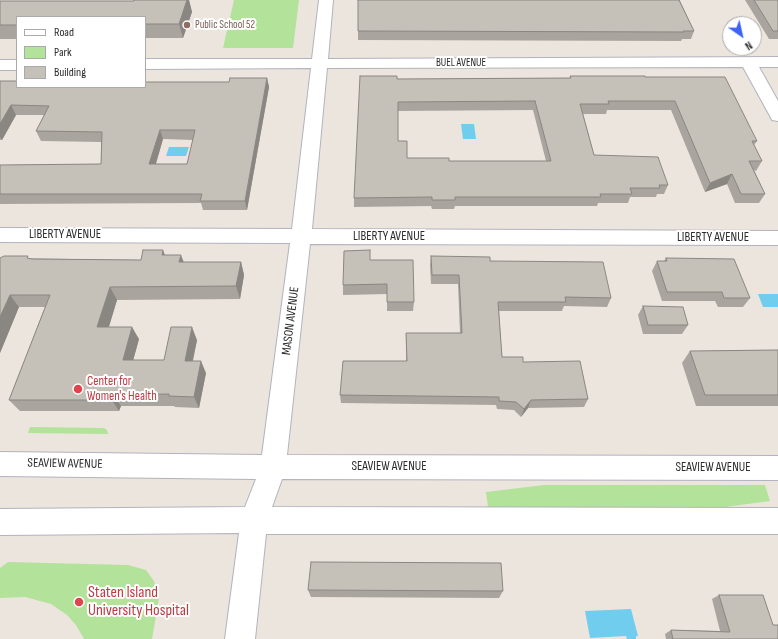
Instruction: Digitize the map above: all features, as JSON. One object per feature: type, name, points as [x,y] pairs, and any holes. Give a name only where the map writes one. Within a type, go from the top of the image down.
[{"type":"street","name":"MASON AVENUE","points":[[240,639],[254,520],[273,468],[301,237],[326,0]]},
{"type":"street","points":[[748,62],[778,116]]},
{"type":"street","name":"BUEL AVENUE","points":[[146,64],[778,62]]},
{"type":"street","points":[[0,65],[16,65]]},
{"type":"street","name":"LIBERTY AVENUE","points":[[0,235],[778,238]]},
{"type":"street","name":"SEAVIEW AVENUE","points":[[0,464],[273,468],[778,468]]},
{"type":"street","points":[[0,522],[254,520],[778,521]]},
{"type":"green space","points":[[234,0],[299,0],[293,48],[223,48]]},
{"type":"green space","points":[[30,427],[104,428],[107,430],[108,434],[28,433]]},
{"type":"green space","points":[[544,485],[765,485],[770,501],[725,507],[488,507],[486,492]]},
{"type":"green space","name":"Staten Island University Hospital","points":[[8,562],[128,565],[146,570],[154,581],[159,598],[152,639],[84,639],[76,625],[67,615],[51,604],[25,597],[0,598],[0,568]]},
{"type":"water","points":[[461,124],[474,124],[476,139],[463,139]]},
{"type":"water","points":[[169,147],[189,147],[186,156],[166,156]]},
{"type":"water","points":[[758,294],[778,294],[778,307],[763,307]]},
{"type":"water","points":[[631,609],[638,636],[636,636],[636,639],[627,639],[626,636],[590,638],[585,611]]},
{"type":"building","points":[[187,0],[179,24],[146,24],[146,16],[16,16],[16,25],[0,25],[0,1]]},
{"type":"building","points":[[358,0],[679,0],[694,31],[358,31]]},
{"type":"building","points":[[754,0],[778,0],[778,31],[773,31]]},
{"type":"building","points":[[360,76],[397,76],[397,79],[571,78],[570,76],[725,77],[757,141],[752,141],[762,161],[749,161],[765,194],[741,194],[732,174],[710,183],[675,101],[608,101],[609,104],[580,104],[594,155],[658,157],[668,185],[659,185],[660,188],[630,188],[632,194],[600,194],[601,197],[455,197],[455,200],[432,200],[432,197],[354,198]],"holes":[[[535,101],[551,161],[449,161],[449,158],[407,158],[407,141],[398,141],[398,102]]]},
{"type":"building","points":[[230,78],[267,78],[245,201],[200,201],[202,194],[0,194],[0,165],[101,164],[102,132],[36,131],[49,106],[11,105],[0,124],[0,81],[16,81],[16,88],[146,88],[146,82],[229,82]],"holes":[[[160,130],[195,130],[187,164],[149,164]]]},
{"type":"building","points":[[143,250],[163,250],[162,255],[181,255],[179,262],[241,262],[236,286],[110,287],[97,327],[132,327],[123,360],[164,360],[171,327],[192,327],[185,361],[201,361],[194,397],[169,396],[169,394],[113,395],[112,400],[9,400],[50,295],[10,295],[0,317],[0,258],[4,256],[28,256],[27,258],[32,259],[141,260]]},
{"type":"building","points":[[370,250],[370,260],[413,260],[414,302],[387,302],[387,284],[343,285],[344,251]]},
{"type":"building","points":[[431,256],[490,257],[490,261],[603,262],[611,298],[565,297],[566,302],[498,302],[502,357],[523,357],[523,362],[580,361],[588,399],[531,400],[524,409],[516,402],[499,401],[499,397],[340,395],[343,361],[407,361],[406,333],[462,333],[459,275],[432,275]]},
{"type":"building","points":[[666,258],[734,259],[750,298],[724,298],[722,292],[667,292],[657,261],[667,261]]},
{"type":"building","points":[[643,306],[683,307],[688,325],[648,325]]},
{"type":"building","points":[[778,350],[778,395],[705,395],[690,351]]},
{"type":"building","points":[[311,562],[501,563],[503,591],[308,590]]},
{"type":"building","points":[[719,595],[763,595],[773,625],[778,625],[778,639],[673,639],[671,630],[730,632]]},
{"type":"place","name":"Public School 52","points":[[187,25]]},
{"type":"place","name":"Center for Women's Health","points":[[78,389]]},
{"type":"place","name":"Staten Island University Hospital","points":[[79,602]]}]
